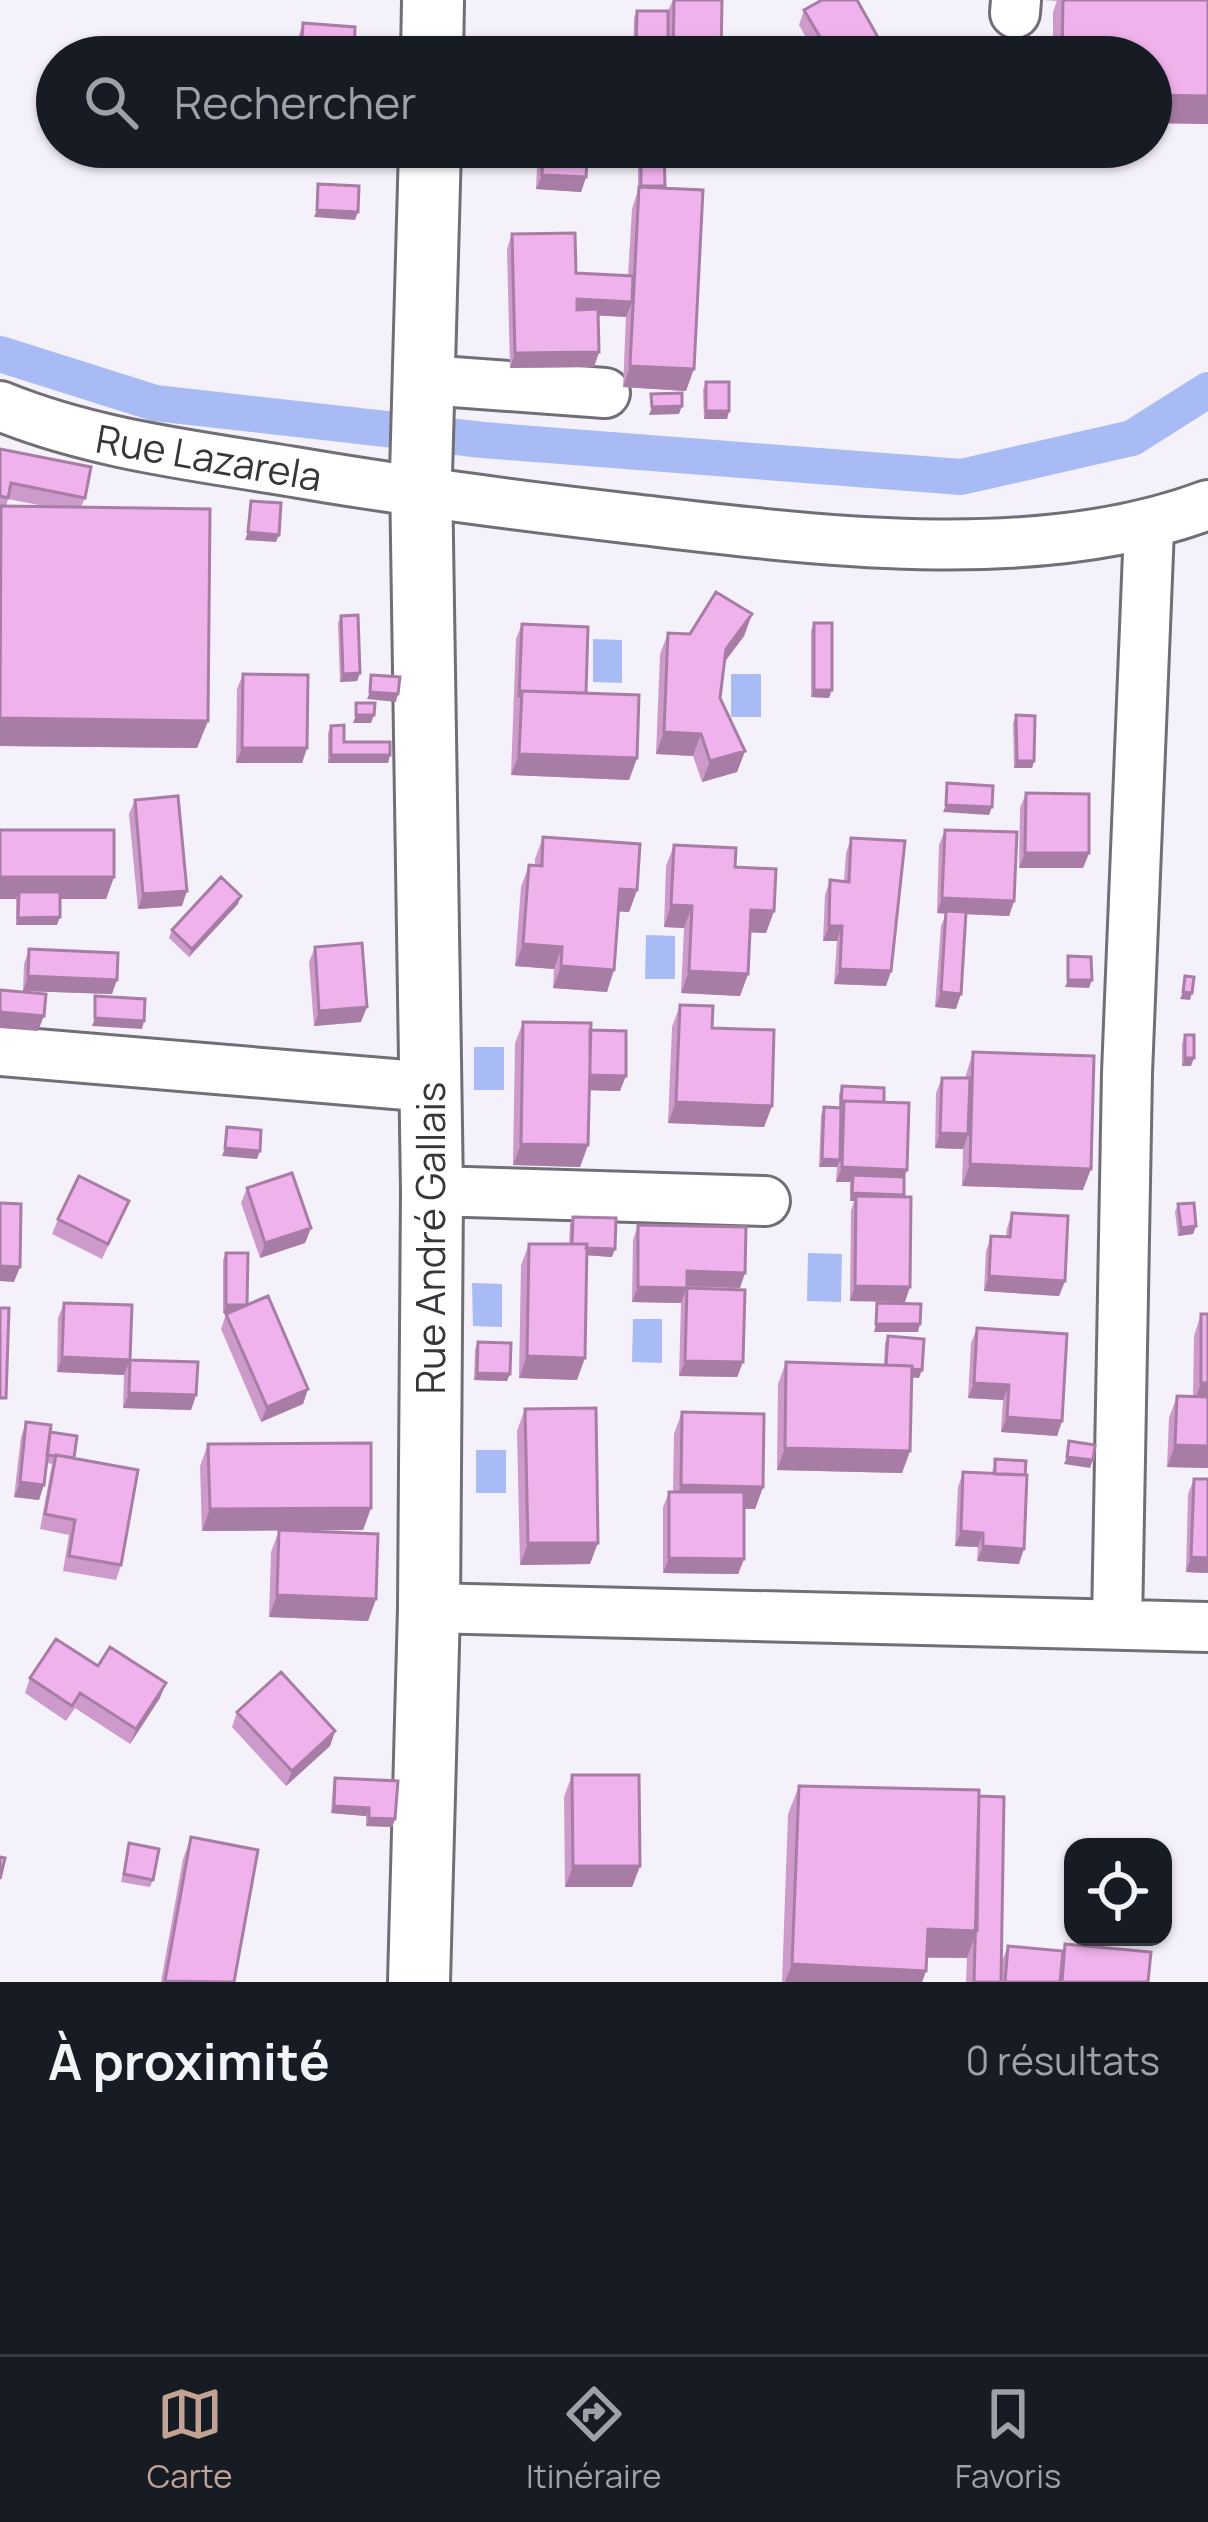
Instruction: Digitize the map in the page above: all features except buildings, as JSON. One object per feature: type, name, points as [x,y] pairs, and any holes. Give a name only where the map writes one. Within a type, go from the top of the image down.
[{"type":"main road","points":[[432,36],[433,0]]},
{"type":"main road","name":"Rue André Gallais","points":[[419,1982],[418,1847],[429,1608],[432,1191],[421,485],[430,168]]},
{"type":"street","points":[[426,390],[605,394]]},
{"type":"street","name":"Rue Lazarela","points":[[0,406],[85,436],[791,538],[987,542],[1149,527],[1208,505]]},
{"type":"street","points":[[1117,1624],[1127,1073],[1149,527]]},
{"type":"street","points":[[0,1051],[430,1087]]},
{"type":"street","points":[[432,1191],[765,1201]]},
{"type":"street","points":[[429,1608],[1208,1627]]},
{"type":"water","points":[[593,639],[622,640],[622,683],[593,682]]},
{"type":"water","points":[[731,674],[761,674],[761,717],[731,717]]},
{"type":"water","points":[[646,935],[675,936],[675,979],[645,979]]},
{"type":"water","points":[[474,1047],[504,1047],[504,1090],[474,1090]]},
{"type":"water","points":[[808,1253],[842,1254],[841,1302],[807,1301]]},
{"type":"water","points":[[472,1283],[502,1284],[502,1327],[473,1326]]},
{"type":"water","points":[[633,1319],[662,1319],[662,1363],[632,1362]]},
{"type":"water","points":[[476,1450],[506,1450],[506,1493],[476,1493]]},
{"type":"waterway","points":[[0,354],[155,403],[483,440],[961,477],[1132,438],[1208,390]]}]
